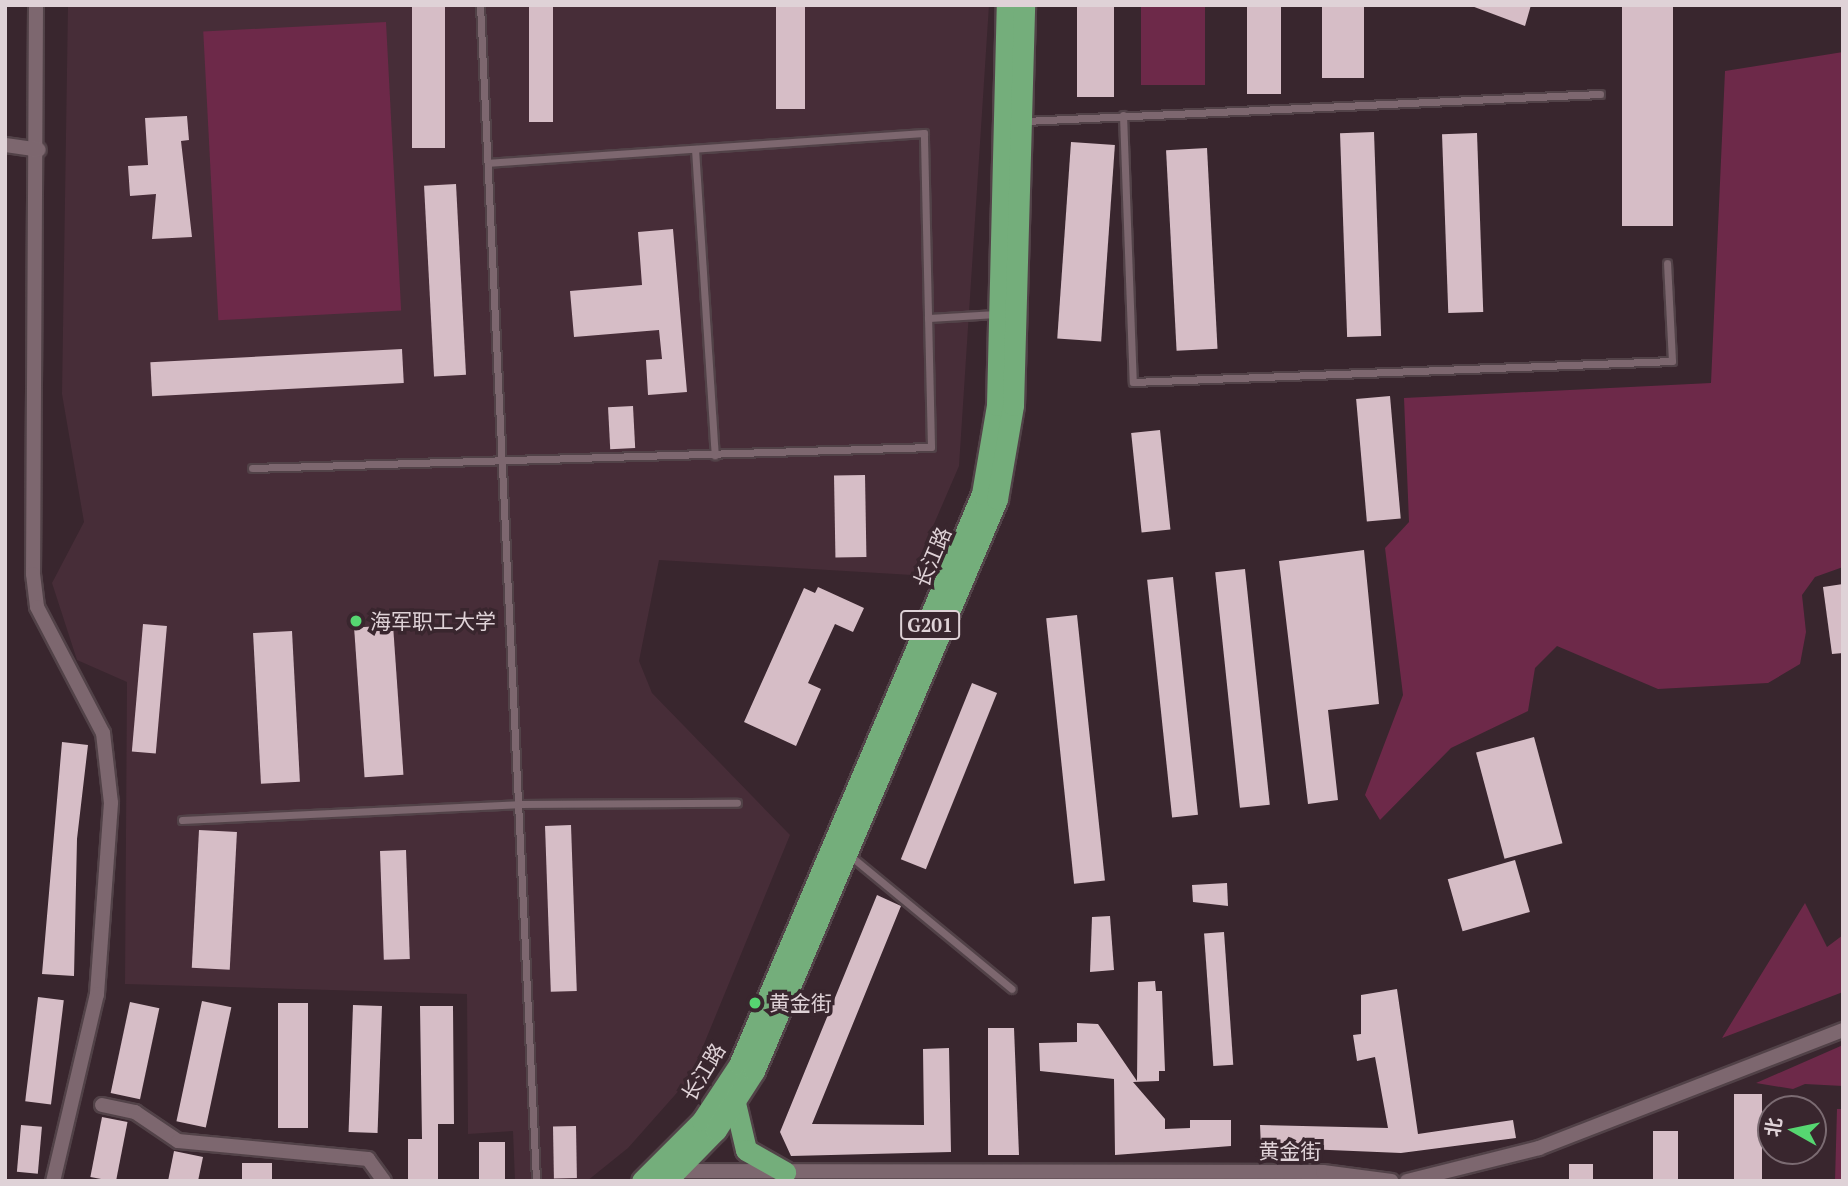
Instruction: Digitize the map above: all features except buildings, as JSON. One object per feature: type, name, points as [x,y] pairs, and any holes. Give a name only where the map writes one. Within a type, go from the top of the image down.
[{"type":"highway","name":"长江路","points":[[659,1177],[702,1121],[739,1065],[968,537],[992,447],[999,314],[1007,5]]},
{"type":"highway","name":"长江路","points":[[659,1177],[735,1103],[848,853],[997,499],[1013,405],[1024,5]]},
{"type":"highway","points":[[735,1103],[746,1150],[785,1172]]},
{"type":"street","points":[[36,5],[39,149],[33,574],[37,607],[103,733],[111,803],[97,994],[52,1181]]},
{"type":"street","points":[[5,145],[39,149]]},
{"type":"street","points":[[1407,1181],[1539,1149],[1843,1030]]},
{"type":"street","points":[[102,1105],[135,1112],[178,1141],[368,1158],[384,1181]]},
{"type":"street","name":"黄金街","points":[[659,1177],[785,1172],[1189,1176],[1351,1173],[1391,1181]]},
{"type":"lane","points":[[480,5],[506,462],[518,804],[536,1181]]},
{"type":"lane","points":[[1021,121],[1123,114],[1600,94]]},
{"type":"lane","points":[[1123,114],[1133,382],[1672,361],[1667,263]]},
{"type":"lane","points":[[252,468],[931,447],[923,133],[489,163]]},
{"type":"lane","points":[[695,149],[715,455]]},
{"type":"lane","points":[[928,318],[999,314]]},
{"type":"lane","points":[[182,820],[518,804],[737,803]]},
{"type":"lane","points":[[848,853],[1012,989]]},
{"type":"shaded area","name":"海军职工大学","points":[[68,5],[989,5],[959,466],[912,575],[659,560],[639,661],[652,693],[790,835],[690,1078],[628,1148],[587,1181],[515,1181],[513,1131],[468,1134],[467,994],[125,984],[127,682],[77,660],[52,583],[84,522],[62,394]]},
{"type":"shaded area","points":[[1141,5],[1205,5],[1205,85],[1141,85]]},
{"type":"shaded area","points":[[386,22],[401,311],[218,320],[203,32]]},
{"type":"shaded area","points":[[1843,52],[1843,567],[1815,577],[1802,595],[1806,632],[1800,664],[1768,683],[1658,689],[1557,646],[1535,668],[1528,711],[1451,748],[1380,820],[1365,795],[1403,695],[1385,548],[1409,522],[1404,398],[1711,383],[1725,71]]},
{"type":"shaded area","points":[[1805,903],[1827,947],[1843,935],[1843,992],[1722,1038]]},
{"type":"shaded area","points":[[1843,1045],[1843,1086],[1805,1084],[1793,1089],[1756,1083]]},
{"type":"shaded area","points":[[1837,1109],[1843,1109],[1843,1181],[1835,1181]]},
{"type":"place","name":"海军职工大学","points":[[356,621]]},
{"type":"place","name":"黄金街","points":[[755,1003]]}]
